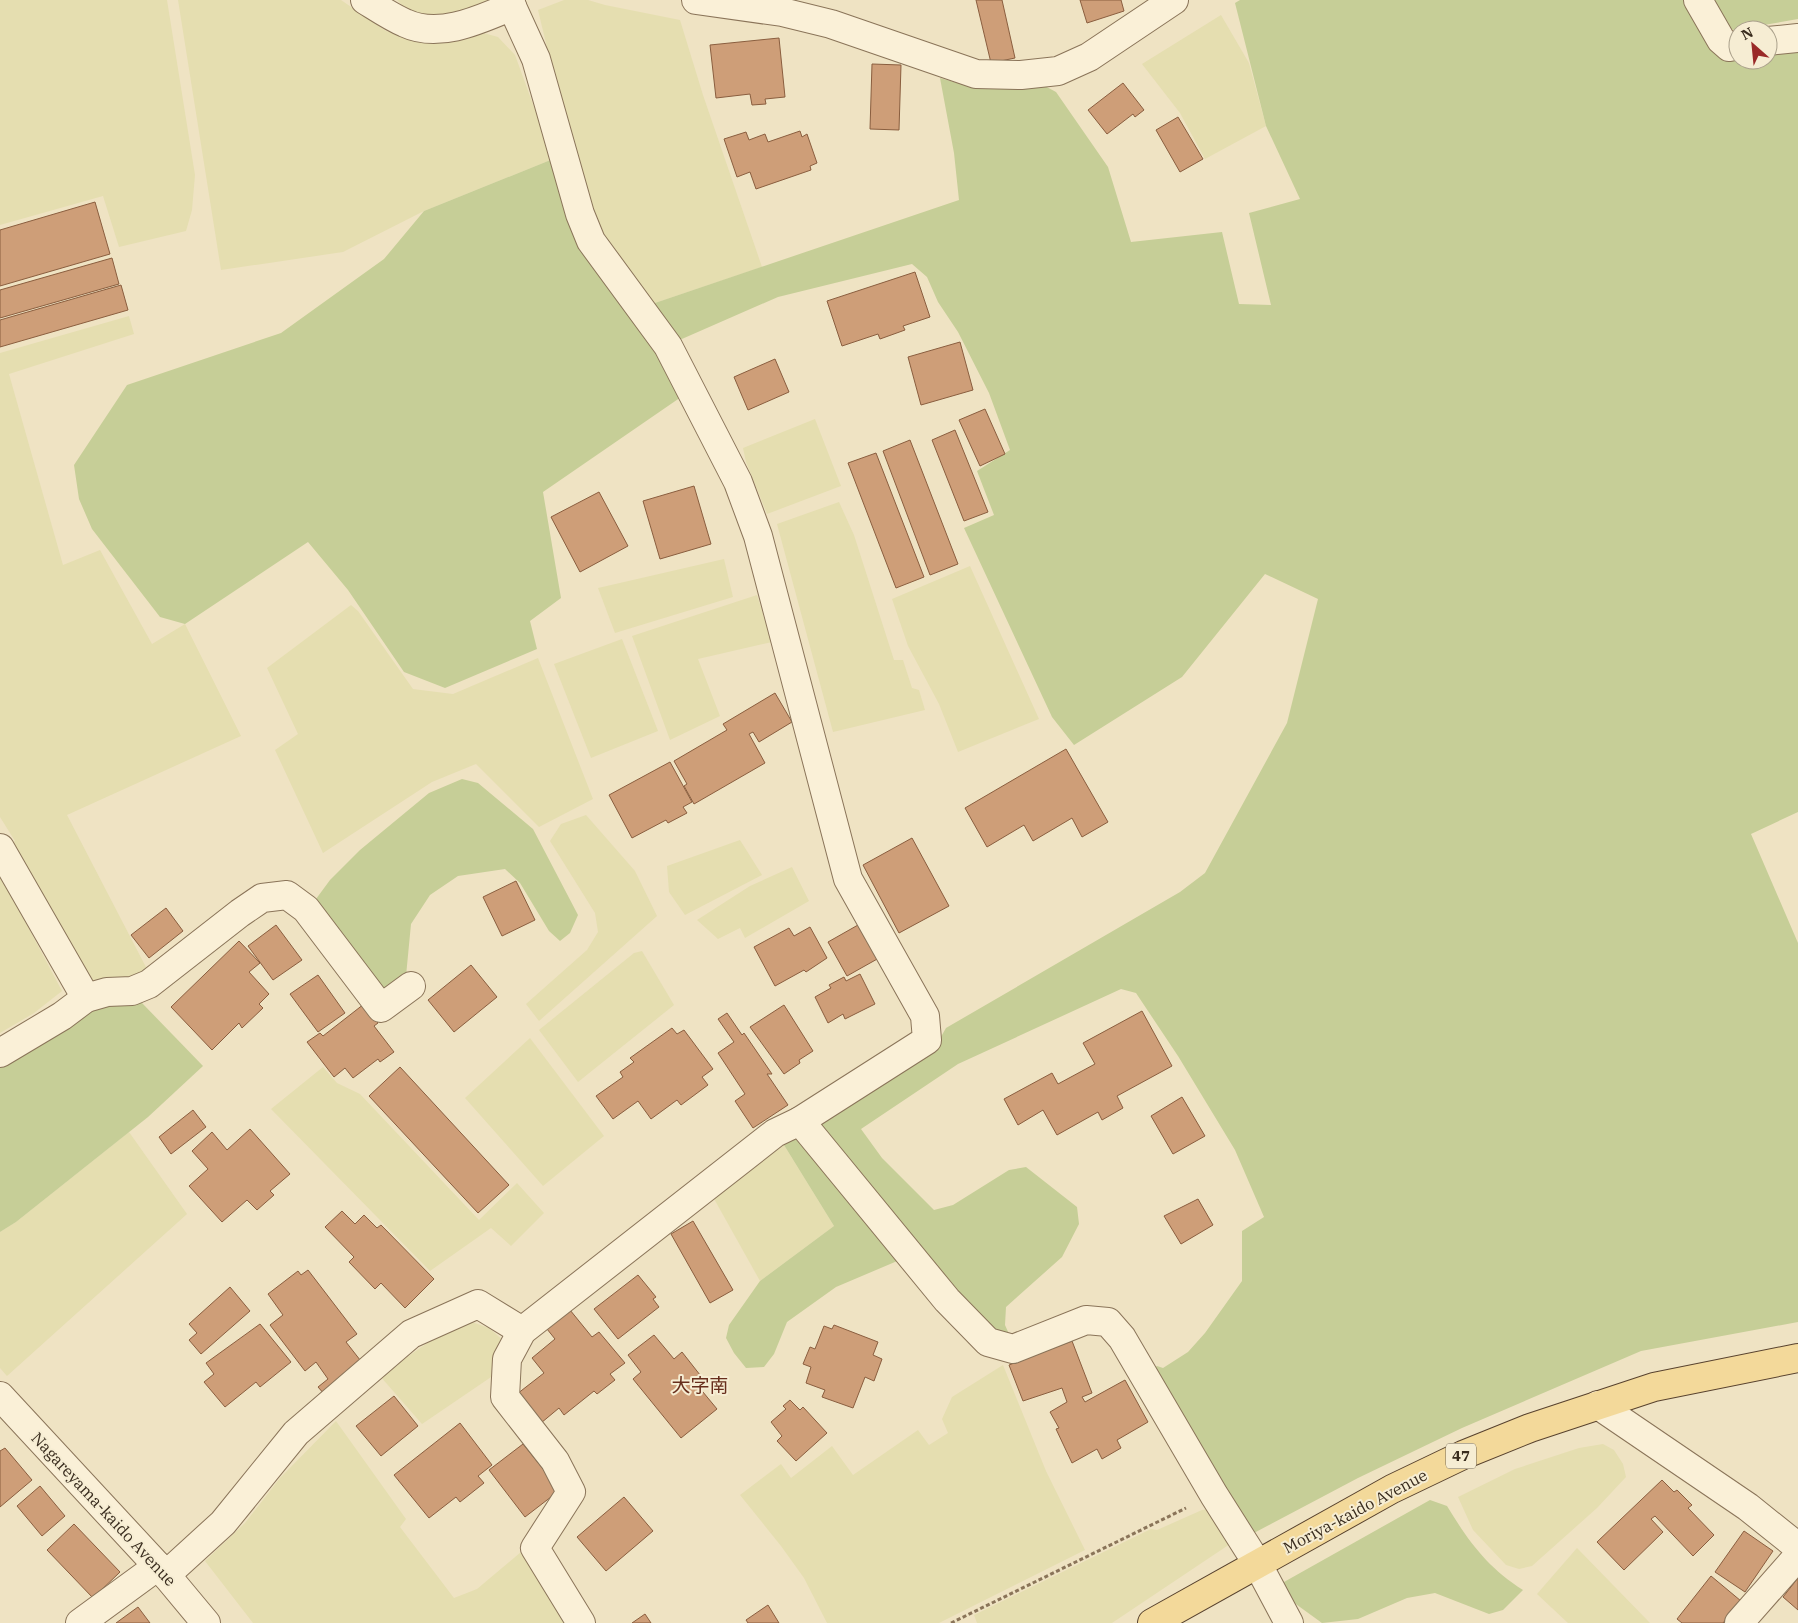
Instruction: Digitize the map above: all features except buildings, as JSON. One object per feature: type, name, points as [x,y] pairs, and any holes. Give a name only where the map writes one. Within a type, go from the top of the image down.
[{"type":"main road","name":"Moriya-kaido Avenue","points":[[1152,1623],[1392,1489],[1463,1455],[1598,1405],[1654,1387],[1798,1358]]},
{"type":"street","points":[[365,0],[405,24],[426,29],[464,25],[510,3],[536,58],[580,214],[591,241],[668,346],[738,482],[758,536],[848,879],[925,1016],[927,1040],[800,1121],[775,1133],[522,1331],[507,1359],[506,1398],[555,1461],[571,1492],[535,1548],[581,1623]]},
{"type":"street","points":[[696,0],[782,12],[831,24],[976,74],[1020,75],[1058,71],[1088,57],[1174,0]]},
{"type":"street","points":[[1698,0],[1720,40],[1728,46]]},
{"type":"street","points":[[1778,41],[1798,38]]},
{"type":"street","points":[[0,848],[86,998]]},
{"type":"street","points":[[0,1053],[62,1016],[86,998],[107,992],[132,991],[149,984],[262,898],[287,895],[306,909],[382,1008],[411,986]]},
{"type":"street","points":[[800,1121],[947,1300],[988,1342],[1013,1349],[1086,1320],[1108,1322],[1122,1338],[1214,1495],[1257,1563],[1290,1623]]},
{"type":"street","points":[[80,1623],[162,1570],[223,1523],[296,1433],[411,1334],[478,1304],[522,1331]]},
{"type":"street","name":"Nagareyama-kaido Avenue","points":[[0,1396],[162,1570],[206,1623]]},
{"type":"street","points":[[1598,1405],[1748,1507],[1798,1547]]},
{"type":"street","points":[[1739,1623],[1798,1556]]},
{"type":"path","points":[[951,1623],[1214,1495]]},
{"type":"shaded area","points":[[0,0],[167,0],[195,175],[192,210],[186,231],[119,247],[103,196],[0,225]]},
{"type":"shaded area","points":[[178,0],[341,0],[386,31],[420,40],[476,31],[498,37],[515,55],[553,159],[424,211],[343,252],[221,270]]},
{"type":"shaded area","points":[[397,0],[488,0],[474,9],[443,18],[410,13]]},
{"type":"shaded area","points":[[564,0],[588,0],[680,20],[703,95],[762,267],[652,304],[600,237],[569,139],[538,10]]},
{"type":"shaded area","points":[[1221,15],[1249,63],[1266,126],[1205,159],[1180,113],[1142,64]]},
{"type":"shaded area","points":[[129,316],[134,334],[9,374],[63,565],[100,550],[152,644],[185,624],[241,736],[67,815],[149,973],[94,986],[10,844],[15,841],[0,817],[0,353]]},
{"type":"shaded area","points":[[815,419],[841,486],[767,514],[746,462],[743,448]]},
{"type":"shaded area","points":[[839,502],[854,535],[894,660],[903,660],[912,688],[919,690],[925,710],[833,732],[777,524]]},
{"type":"shaded area","points":[[724,559],[733,597],[615,633],[598,588]]},
{"type":"shaded area","points":[[970,566],[1039,719],[958,752],[939,704],[908,646],[892,599]]},
{"type":"shaded area","points":[[757,595],[772,642],[698,659],[720,716],[670,740],[632,636]]},
{"type":"shaded area","points":[[351,605],[358,611],[413,689],[453,694],[538,658],[593,799],[539,827],[476,764],[432,782],[323,853],[275,750],[298,734],[267,668]]},
{"type":"shaded area","points":[[622,639],[658,731],[591,758],[554,664]]},
{"type":"shaded area","points":[[586,815],[635,871],[657,916],[539,1021],[526,1004],[587,950],[598,932],[595,913],[550,841],[561,824]]},
{"type":"shaded area","points":[[740,840],[762,875],[685,915],[669,892],[667,866]]},
{"type":"shaded area","points":[[792,867],[809,901],[745,938],[740,928],[718,939],[697,920],[750,886]]},
{"type":"shaded area","points":[[0,874],[62,991],[34,1013],[0,1033]]},
{"type":"shaded area","points":[[642,951],[674,1005],[578,1082],[539,1030],[634,953]]},
{"type":"shaded area","points":[[530,1038],[604,1136],[543,1186],[465,1098]]},
{"type":"shaded area","points":[[323,1067],[337,1083],[360,1094],[479,1220],[517,1183],[544,1213],[511,1246],[491,1228],[430,1271],[271,1109]]},
{"type":"shaded area","points":[[129,1132],[187,1214],[7,1376],[0,1368],[0,1232],[16,1222]]},
{"type":"shaded area","points":[[784,1145],[834,1226],[760,1281],[713,1197]]},
{"type":"shaded area","points":[[466,1320],[489,1328],[505,1342],[497,1373],[422,1424],[380,1376],[446,1330]]},
{"type":"shaded area","points":[[1003,1365],[1046,1471],[1085,1550],[939,1623],[827,1623],[804,1578],[740,1495],[781,1464],[791,1478],[832,1446],[853,1475],[918,1430],[929,1445],[948,1433],[942,1419],[952,1397]]},
{"type":"shaded area","points":[[336,1421],[406,1519],[400,1527],[454,1598],[477,1589],[521,1552],[569,1623],[253,1623],[205,1561],[245,1523],[280,1478]]},
{"type":"shaded area","points":[[1603,1444],[1614,1450],[1623,1464],[1626,1477],[1597,1508],[1532,1566],[1519,1569],[1506,1565],[1473,1530],[1458,1497],[1515,1469],[1579,1448]]},
{"type":"shaded area","points":[[1210,1509],[1233,1542],[1112,1623],[977,1623],[974,1615],[1151,1529],[1157,1530],[1202,1510]]},
{"type":"shaded area","points":[[1577,1548],[1650,1623],[1568,1623],[1537,1594]]},
{"type":"green space","points":[[1240,0],[1686,0],[1728,37],[1728,70],[1778,70],[1778,39],[1798,35],[1798,812],[1751,834],[1798,943],[1798,1322],[1641,1351],[1462,1428],[1358,1478],[1252,1534],[1151,1370],[1157,1366],[1163,1368],[1188,1352],[1205,1333],[1242,1281],[1242,1231],[1264,1217],[1235,1150],[1178,1056],[1136,993],[1121,989],[958,1064],[861,1129],[882,1158],[934,1210],[953,1205],[1009,1170],[1026,1167],[1077,1207],[1079,1224],[1062,1257],[1006,1307],[1005,1325],[1009,1334],[989,1327],[958,1299],[821,1131],[819,1122],[938,1042],[946,1028],[1180,892],[1205,873],[1287,723],[1318,599],[1265,574],[1182,677],[1074,745],[1052,717],[964,528],[994,515],[977,471],[1010,450],[989,393],[958,332],[938,302],[927,277],[912,264],[778,297],[675,342],[652,304],[959,200],[954,153],[940,78],[961,84],[1043,85],[1056,92],[1108,167],[1131,242],[1222,232],[1239,304],[1271,305],[1249,213],[1300,199],[1266,126],[1235,3]]},
{"type":"green space","points":[[1708,0],[1798,0],[1798,19],[1778,22],[1778,20],[1728,20],[1727,29]]},
{"type":"green space","points":[[553,159],[635,313],[684,395],[543,492],[561,598],[530,621],[537,649],[445,688],[404,672],[348,590],[308,542],[185,624],[160,617],[92,529],[79,499],[74,465],[127,385],[281,333],[384,259],[424,211]]},
{"type":"green space","points":[[462,779],[478,783],[533,829],[578,915],[570,933],[560,941],[549,931],[520,883],[505,869],[458,876],[430,895],[411,924],[406,976],[384,990],[314,910],[316,899],[330,880],[360,850],[429,793]]},
{"type":"green space","points":[[141,1002],[203,1066],[148,1117],[16,1222],[0,1232],[0,1060],[90,1008]]},
{"type":"green space","points":[[801,1137],[902,1259],[836,1287],[787,1322],[774,1354],[764,1367],[746,1368],[734,1353],[726,1338],[729,1325],[760,1281],[834,1226],[784,1145],[783,1139]]},
{"type":"green space","points":[[1430,1500],[1447,1506],[1471,1542],[1489,1563],[1523,1590],[1503,1610],[1489,1614],[1435,1593],[1407,1598],[1358,1619],[1322,1623],[1282,1594],[1284,1582]]},
{"type":"district","name":"大字南","points":[[700,1385]]}]
